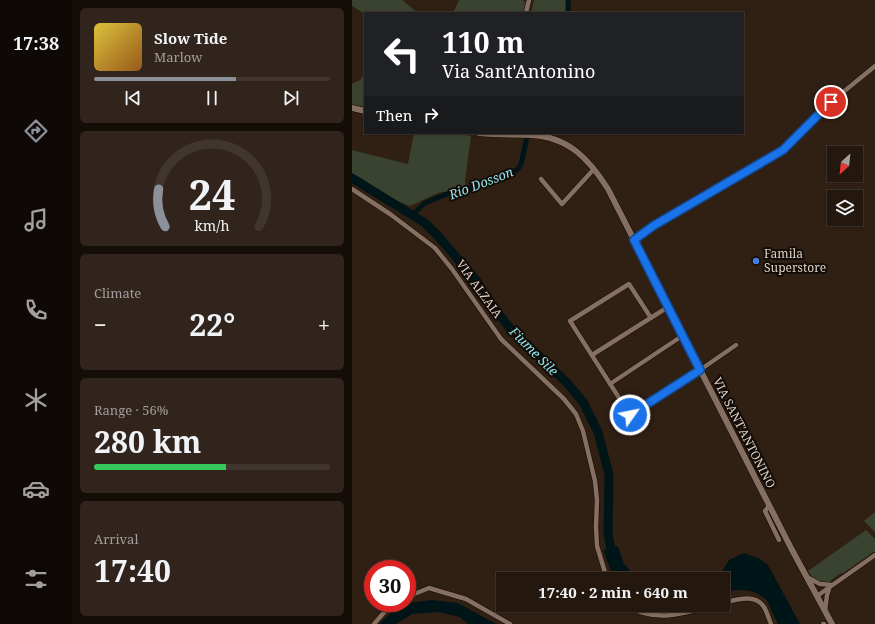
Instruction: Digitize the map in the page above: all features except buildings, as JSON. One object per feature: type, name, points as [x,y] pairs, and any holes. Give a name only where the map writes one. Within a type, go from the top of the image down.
[{"type":"main road","points":[[352,108],[364,111]]},
{"type":"main road","name":"VIA SANT'ANTONINO","points":[[504,134],[546,134],[579,153],[594,169],[608,189],[769,506],[832,624]]},
{"type":"street","points":[[526,12],[529,0]]},
{"type":"street","points":[[634,240],[653,226],[783,150],[831,102],[875,66]]},
{"type":"street","points":[[541,179],[562,204],[594,169]]},
{"type":"street","name":"VIA ALZAIA","points":[[352,189],[390,214],[434,248],[452,269],[501,339],[564,399],[576,414],[583,431],[595,481],[597,500],[597,546],[606,572]]},
{"type":"street","points":[[651,318],[629,284],[570,321],[630,415],[700,370]]},
{"type":"street","points":[[592,355],[668,307]]},
{"type":"street","points":[[610,384],[682,336]]},
{"type":"street","name":"VIA SANT'ANTONINO","points":[[700,370],[736,345]]},
{"type":"street","name":"VIA SANT'ANTONINO","points":[[769,506],[765,511],[779,540]]},
{"type":"street","points":[[817,596],[875,555]]},
{"type":"street","points":[[806,577],[820,584],[831,585]]},
{"type":"street","points":[[825,611],[827,595],[831,585]]},
{"type":"street","points":[[416,593],[429,588],[466,600],[510,624]]},
{"type":"street","points":[[730,602],[748,598],[760,602],[764,607],[771,624]]},
{"type":"street","points":[[374,624],[384,612]]},
{"type":"street","points":[[636,612],[660,618],[686,612]]},
{"type":"green space","points":[[352,0],[402,0],[417,12],[364,12],[364,13],[352,6]]},
{"type":"green space","points":[[459,0],[522,0],[526,2],[523,12],[453,12]]},
{"type":"green space","points":[[534,0],[568,0],[566,12],[531,12]]},
{"type":"green space","points":[[364,74],[364,107],[352,105],[352,84],[360,80]]},
{"type":"green space","points":[[414,134],[459,134],[471,136],[465,181],[466,188],[438,193],[410,206],[395,200],[352,173],[352,150],[408,164]]},
{"type":"green space","points":[[875,512],[875,532],[864,521]]},
{"type":"green space","points":[[866,530],[875,539],[875,551],[842,574],[841,573],[830,581],[831,582],[821,582],[810,574],[808,571]]},
{"type":"shaded area","points":[[618,546],[624,564],[631,572],[611,572],[603,550]]},
{"type":"shaded area","points":[[744,553],[758,558],[768,565],[800,624],[778,624],[767,601],[763,597],[752,591],[730,591],[730,572],[722,572],[729,560]]},
{"type":"shaded area","points":[[432,600],[458,603],[496,624],[468,624],[460,617],[438,612],[412,614],[396,624],[379,624],[393,612],[416,612],[416,602]]},
{"type":"waterway","name":"Rio Dosson","points":[[568,0],[568,12]]},
{"type":"waterway","name":"Rio Dosson","points":[[412,215],[425,203],[444,195],[492,182],[518,169],[521,164],[528,134]]},
{"type":"waterway","name":"Fiume Sile","points":[[352,178],[425,223],[476,280],[493,307],[509,327],[567,383],[583,402],[598,432],[609,475],[608,533],[611,551],[619,572]]},
{"type":"place","name":"Famila Superstore","points":[[756,261]]},
{"type":"route","points":[[630,415],[700,370],[634,240],[653,226],[783,150],[831,102]]}]
